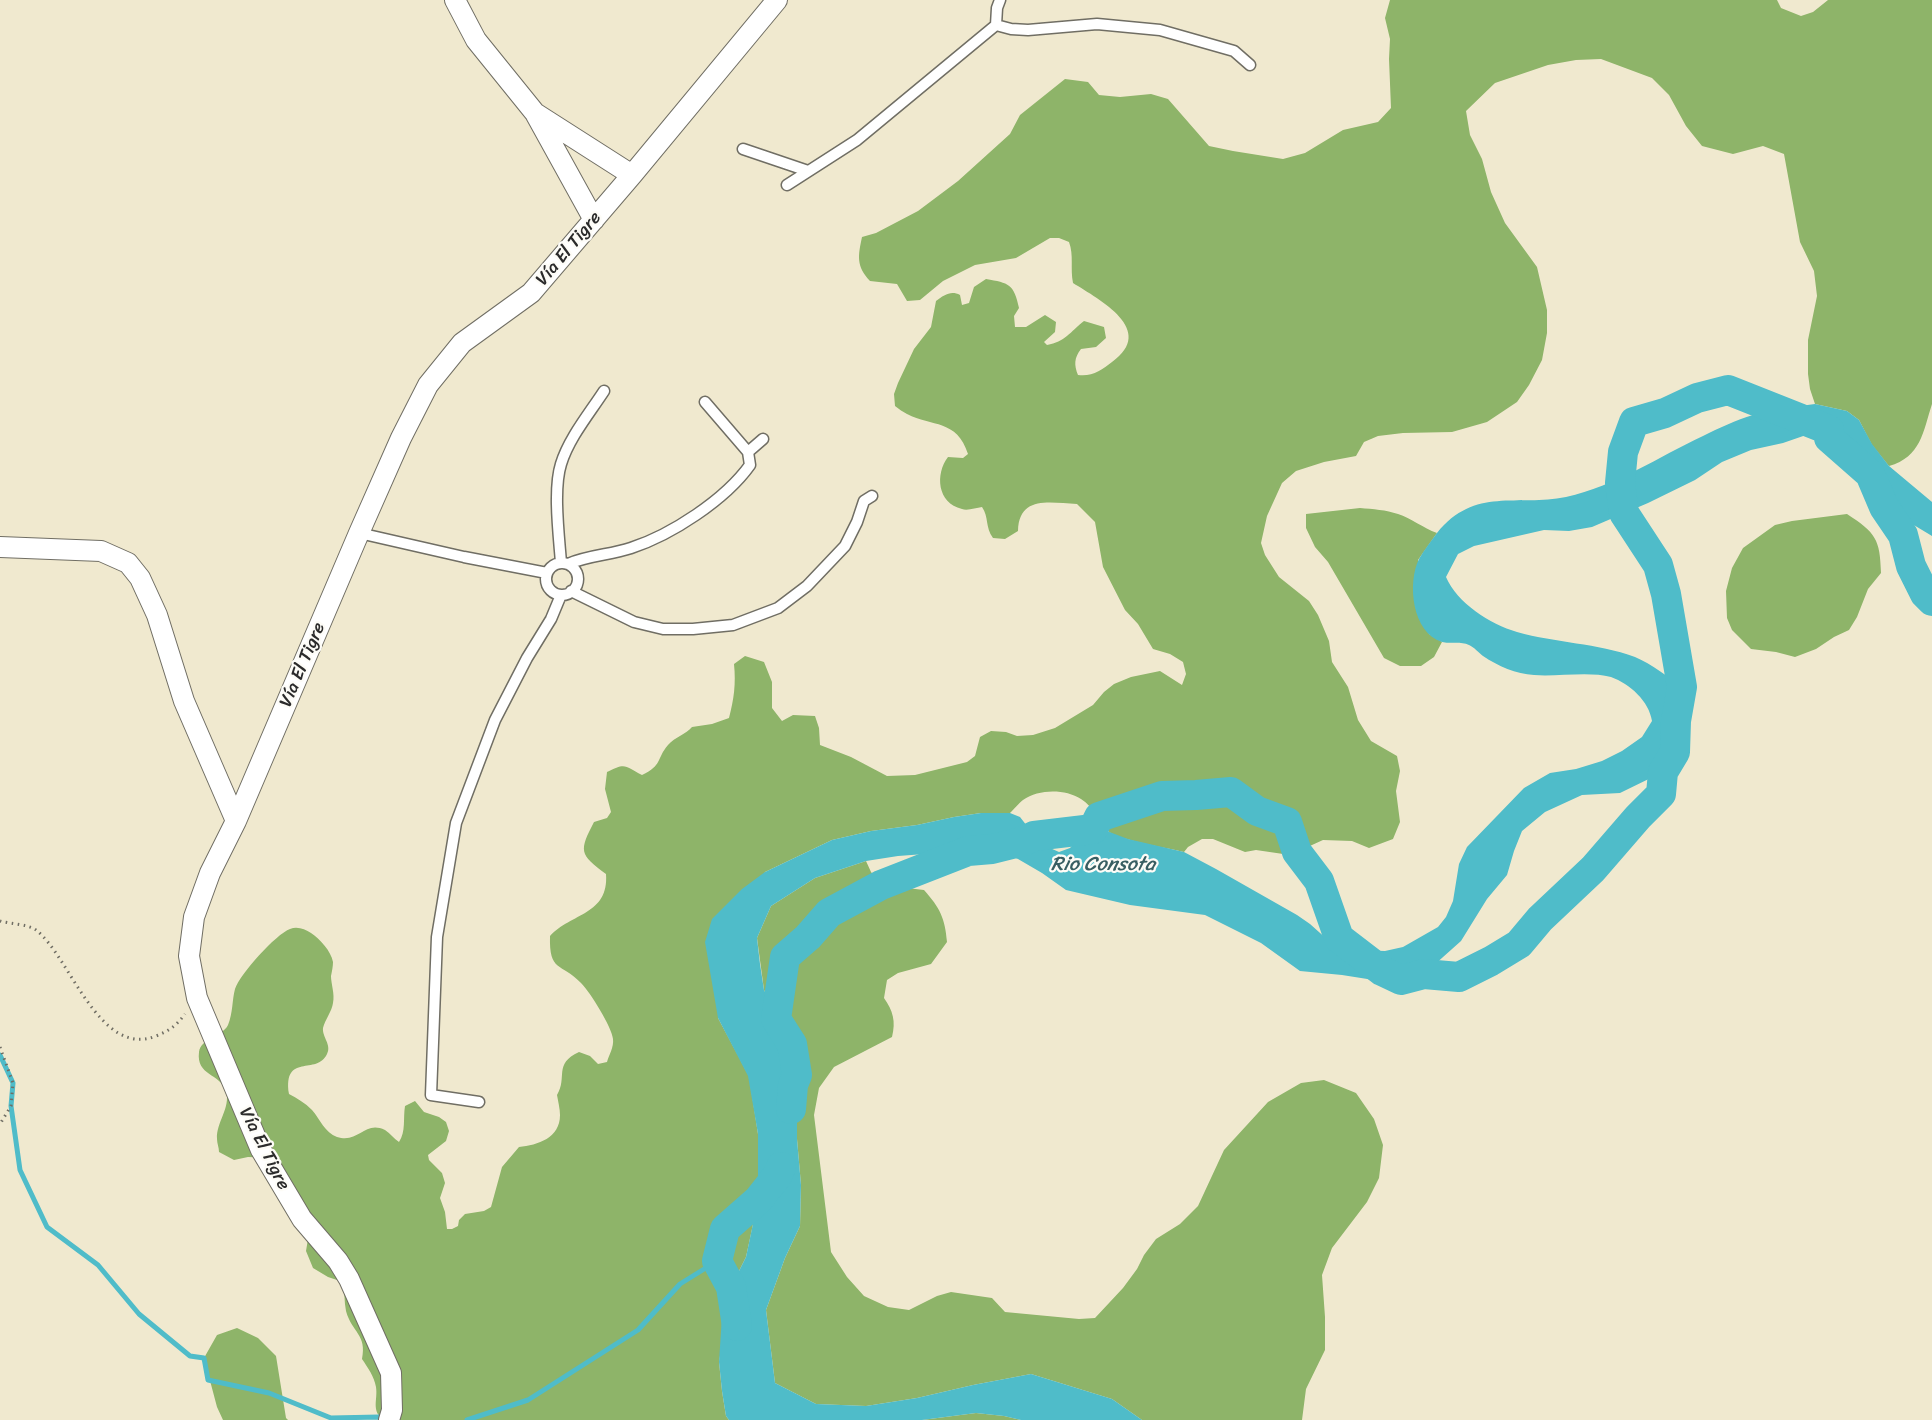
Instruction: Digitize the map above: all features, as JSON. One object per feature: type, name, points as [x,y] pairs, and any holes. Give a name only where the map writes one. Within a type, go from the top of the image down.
[{"type":"street","points":[[455,0],[476,40],[535,113],[594,220]]},
{"type":"street","name":"Vía El Tigre","points":[[389,1420],[392,1410],[391,1373],[349,1279],[338,1261],[303,1219],[261,1150],[197,998],[189,956],[194,917],[210,873],[236,821],[359,533],[401,438],[428,385],[462,343],[531,293],[777,0]]},
{"type":"street","points":[[535,113],[632,175]]},
{"type":"street","points":[[0,547],[101,551],[128,563],[140,579],[157,615],[184,701],[236,821]]},
{"type":"lane","points":[[787,185],[856,140],[894,111],[996,25],[1000,0]]},
{"type":"lane","points":[[996,25],[1028,30],[1097,24],[1160,30],[1234,51],[1250,65]]},
{"type":"lane","points":[[743,149],[808,171]]},
{"type":"lane","points":[[565,563],[558,492],[561,465],[570,444],[604,391]]},
{"type":"lane","points":[[705,402],[748,452],[750,465],[710,504],[664,535],[629,549],[593,555],[553,566],[547,573],[547,585],[553,592],[566,593],[634,622],[663,629],[733,625],[778,608],[807,586],[845,546],[864,501],[872,496]]},
{"type":"lane","points":[[748,452],[763,439]]},
{"type":"lane","points":[[359,533],[464,558],[547,573]]},
{"type":"lane","points":[[479,1102],[431,1095],[439,926],[456,823],[495,720],[527,658],[566,593],[577,584],[578,576],[574,568],[565,563]]},
{"type":"path","points":[[0,921],[34,928],[51,945],[87,1002],[116,1031],[134,1039],[149,1039],[167,1032],[179,1023],[197,998]]},
{"type":"path","points":[[0,1047],[13,1083],[11,1106],[0,1124]]},
{"type":"green space","points":[[1390,0],[1777,0],[1781,8],[1801,16],[1813,12],[1828,0],[1932,0],[1932,404],[1923,434],[1914,450],[1900,462],[1889,466],[1872,445],[1859,420],[1847,411],[1815,404],[1808,374],[1808,340],[1817,296],[1814,271],[1800,242],[1784,154],[1763,146],[1733,154],[1702,146],[1686,126],[1669,95],[1652,78],[1601,59],[1576,60],[1548,65],[1495,83],[1466,111],[1470,135],[1482,159],[1491,192],[1505,223],[1537,267],[1547,310],[1547,333],[1542,360],[1517,402],[1487,422],[1452,432],[1378,436],[1364,442],[1356,456],[1324,462],[1296,471],[1282,483],[1267,516],[1261,543],[1265,555],[1279,577],[1309,601],[1318,615],[1329,641],[1332,662],[1348,687],[1358,720],[1371,741],[1397,756],[1400,771],[1396,791],[1400,822],[1393,839],[1369,848],[1352,841],[1323,840],[1290,855],[1256,850],[1245,852],[1213,839],[1202,839],[1184,852],[1132,841],[1113,834],[1081,799],[1067,793],[1044,792],[1029,796],[1010,813],[981,813],[954,817],[832,840],[765,872],[718,1018],[749,1076],[758,1134],[759,1166],[758,1200],[746,1257],[731,1287],[719,1362],[726,1416],[729,1420],[383,1420],[376,1409],[374,1379],[362,1359],[361,1339],[346,1311],[343,1282],[328,1277],[313,1268],[306,1251],[309,1233],[275,1158],[248,1157],[234,1160],[219,1152],[217,1133],[227,1103],[226,1091],[219,1081],[201,1066],[199,1052],[207,1040],[228,1025],[238,982],[268,946],[290,929],[306,930],[325,946],[333,962],[331,976],[334,996],[323,1028],[328,1051],[316,1064],[302,1066],[291,1073],[288,1081],[289,1094],[309,1107],[326,1129],[337,1137],[351,1137],[372,1128],[378,1128],[385,1130],[399,1142],[403,1129],[405,1106],[415,1101],[424,1112],[446,1122],[449,1131],[446,1141],[428,1155],[429,1160],[442,1173],[445,1183],[440,1198],[447,1229],[452,1229],[458,1226],[459,1220],[465,1214],[484,1211],[491,1207],[502,1167],[519,1147],[540,1142],[552,1135],[559,1123],[557,1095],[566,1061],[579,1052],[590,1056],[598,1064],[607,1062],[611,1051],[613,1039],[605,1018],[581,983],[554,962],[550,948],[550,936],[595,906],[605,887],[606,874],[586,856],[584,846],[594,822],[607,818],[611,812],[605,789],[607,772],[625,766],[642,775],[656,765],[671,742],[692,727],[712,724],[729,718],[734,691],[734,664],[745,656],[764,662],[772,682],[772,708],[782,721],[793,715],[815,716],[819,728],[820,745],[851,757],[887,776],[915,775],[967,762],[975,756],[980,737],[991,731],[1006,732],[1017,736],[1033,735],[1055,728],[1093,705],[1114,684],[1131,677],[1160,671],[1182,685],[1186,674],[1183,662],[1170,654],[1153,649],[1138,624],[1125,610],[1103,567],[1095,522],[1077,504],[1047,503],[1030,506],[1020,519],[1018,531],[1005,539],[993,538],[982,507],[962,509],[947,501],[943,494],[941,471],[948,457],[963,458],[968,454],[963,443],[950,429],[916,418],[895,406],[894,394],[898,383],[914,349],[931,327],[936,301],[945,295],[954,293],[960,295],[962,305],[969,303],[974,287],[986,279],[1000,282],[1012,289],[1019,308],[1014,316],[1015,327],[1026,327],[1045,315],[1056,322],[1055,332],[1044,342],[1047,345],[1063,339],[1084,321],[1104,327],[1106,338],[1096,347],[1081,349],[1077,355],[1075,362],[1078,375],[1092,374],[1112,362],[1124,350],[1129,339],[1127,327],[1109,307],[1073,283],[1069,242],[1059,238],[1050,238],[1016,258],[975,265],[943,281],[920,300],[907,301],[897,284],[870,281],[865,276],[859,260],[862,237],[876,233],[918,211],[958,181],[1010,134],[1020,115],[1065,79],[1088,82],[1099,95],[1120,97],[1151,94],[1168,99],[1209,146],[1283,159],[1305,153],[1343,130],[1378,122],[1391,108],[1390,39],[1385,18]]},
{"type":"green space","points":[[1360,508],[1398,514],[1437,533],[1418,560],[1429,634],[1442,642],[1434,657],[1421,666],[1400,666],[1384,658],[1328,562],[1315,547],[1306,528],[1306,514]]},
{"type":"green space","points":[[1847,514],[1864,526],[1874,538],[1879,552],[1881,573],[1868,589],[1849,630],[1816,649],[1795,657],[1751,649],[1732,630],[1727,618],[1726,591],[1732,568],[1743,548],[1775,525]]},
{"type":"green space","points":[[866,861],[881,885],[924,890],[941,914],[947,942],[931,964],[898,973],[887,980],[884,998],[893,1016],[892,1037],[834,1067],[819,1088],[814,1115],[831,1252],[847,1277],[864,1296],[888,1307],[909,1310],[937,1296],[951,1292],[992,1298],[1005,1312],[1079,1319],[1095,1318],[1123,1288],[1156,1239],[1180,1224],[1198,1206],[1224,1150],[1268,1102],[1301,1083],[1324,1080],[1356,1093],[1374,1119],[1383,1145],[1379,1178],[1367,1202],[1332,1248],[1322,1275],[1325,1350],[1306,1389],[1302,1420],[1142,1420],[1112,1399],[1031,1374],[917,1398],[866,1406],[816,1404],[775,1383],[766,1310],[785,1258],[800,1226],[801,1185],[797,1139],[797,1075],[792,1044],[764,990],[757,938],[771,906],[815,878]]},
{"type":"green space","points":[[237,1328],[258,1338],[276,1356],[288,1420],[223,1420],[217,1407],[204,1358],[217,1335]]},
{"type":"green space","points":[[976,1413],[1021,1420],[922,1420]]},
{"type":"water","name":"Rio Consota","points":[[1815,404],[1847,411],[1859,420],[1872,444],[1889,466],[1932,502],[1932,536],[1884,507],[1865,484],[1846,451],[1829,438],[1809,434],[1751,450],[1722,462],[1695,480],[1592,527],[1569,531],[1544,530],[1474,546],[1458,554],[1446,577],[1451,587],[1466,604],[1496,624],[1517,632],[1621,652],[1641,660],[1682,687],[1684,719],[1675,752],[1663,772],[1620,793],[1582,795],[1545,812],[1522,831],[1507,875],[1487,899],[1461,941],[1424,974],[1401,980],[1380,981],[1300,971],[1261,943],[1205,915],[1130,905],[1066,890],[1018,859],[992,849],[898,856],[866,861],[815,878],[771,906],[757,938],[764,990],[792,1044],[797,1075],[797,1139],[801,1185],[800,1226],[785,1258],[766,1310],[775,1383],[816,1404],[866,1406],[917,1398],[1031,1374],[1112,1399],[1142,1420],[1021,1420],[976,1413],[922,1420],[729,1420],[726,1416],[719,1362],[722,1316],[731,1287],[746,1257],[758,1200],[758,1134],[748,1076],[718,1018],[705,942],[712,919],[742,889],[765,872],[832,840],[954,817],[981,813],[1010,813],[1020,817],[1034,835],[1059,852],[1070,848],[1082,835],[1099,828],[1128,839],[1184,852],[1297,915],[1329,941],[1356,950],[1385,951],[1403,947],[1438,927],[1446,917],[1453,901],[1459,864],[1467,847],[1524,788],[1550,773],[1576,769],[1602,761],[1622,751],[1642,737],[1652,721],[1643,700],[1625,684],[1611,677],[1593,674],[1521,673],[1495,663],[1469,645],[1442,642],[1432,637],[1418,618],[1413,581],[1419,559],[1437,533],[1451,518],[1466,509],[1497,501],[1548,499],[1584,492],[1602,486],[1740,419],[1768,411]]},
{"type":"waterway","points":[[791,1109],[793,1085],[797,1075],[792,1044],[776,1019],[785,957],[808,937],[829,913],[881,885],[968,851],[992,849],[1024,841],[1034,836],[1093,829],[1099,817],[1162,796],[1231,792],[1257,811],[1287,822],[1297,852],[1319,881],[1339,938],[1382,971],[1401,980],[1424,974],[1459,977],[1519,944],[1540,919],[1593,869],[1661,794],[1663,772],[1675,752],[1676,721],[1682,687],[1666,594],[1658,565],[1624,513],[1620,483],[1623,452],[1634,422],[1665,413],[1697,398],[1728,390],[1829,430],[1829,438],[1870,474],[1884,507],[1903,535],[1911,566],[1925,594],[1932,601]]},
{"type":"waterway","points":[[0,1055],[13,1083],[11,1106],[20,1170],[47,1227],[98,1265],[139,1314],[190,1356],[204,1358],[208,1380],[269,1393],[331,1418],[379,1417],[383,1420]]},
{"type":"waterway","points":[[737,1326],[731,1287],[717,1261],[725,1229],[758,1200],[777,1176],[781,1167]]},
{"type":"waterway","points":[[467,1420],[528,1400],[638,1330],[680,1284],[717,1261]]}]
